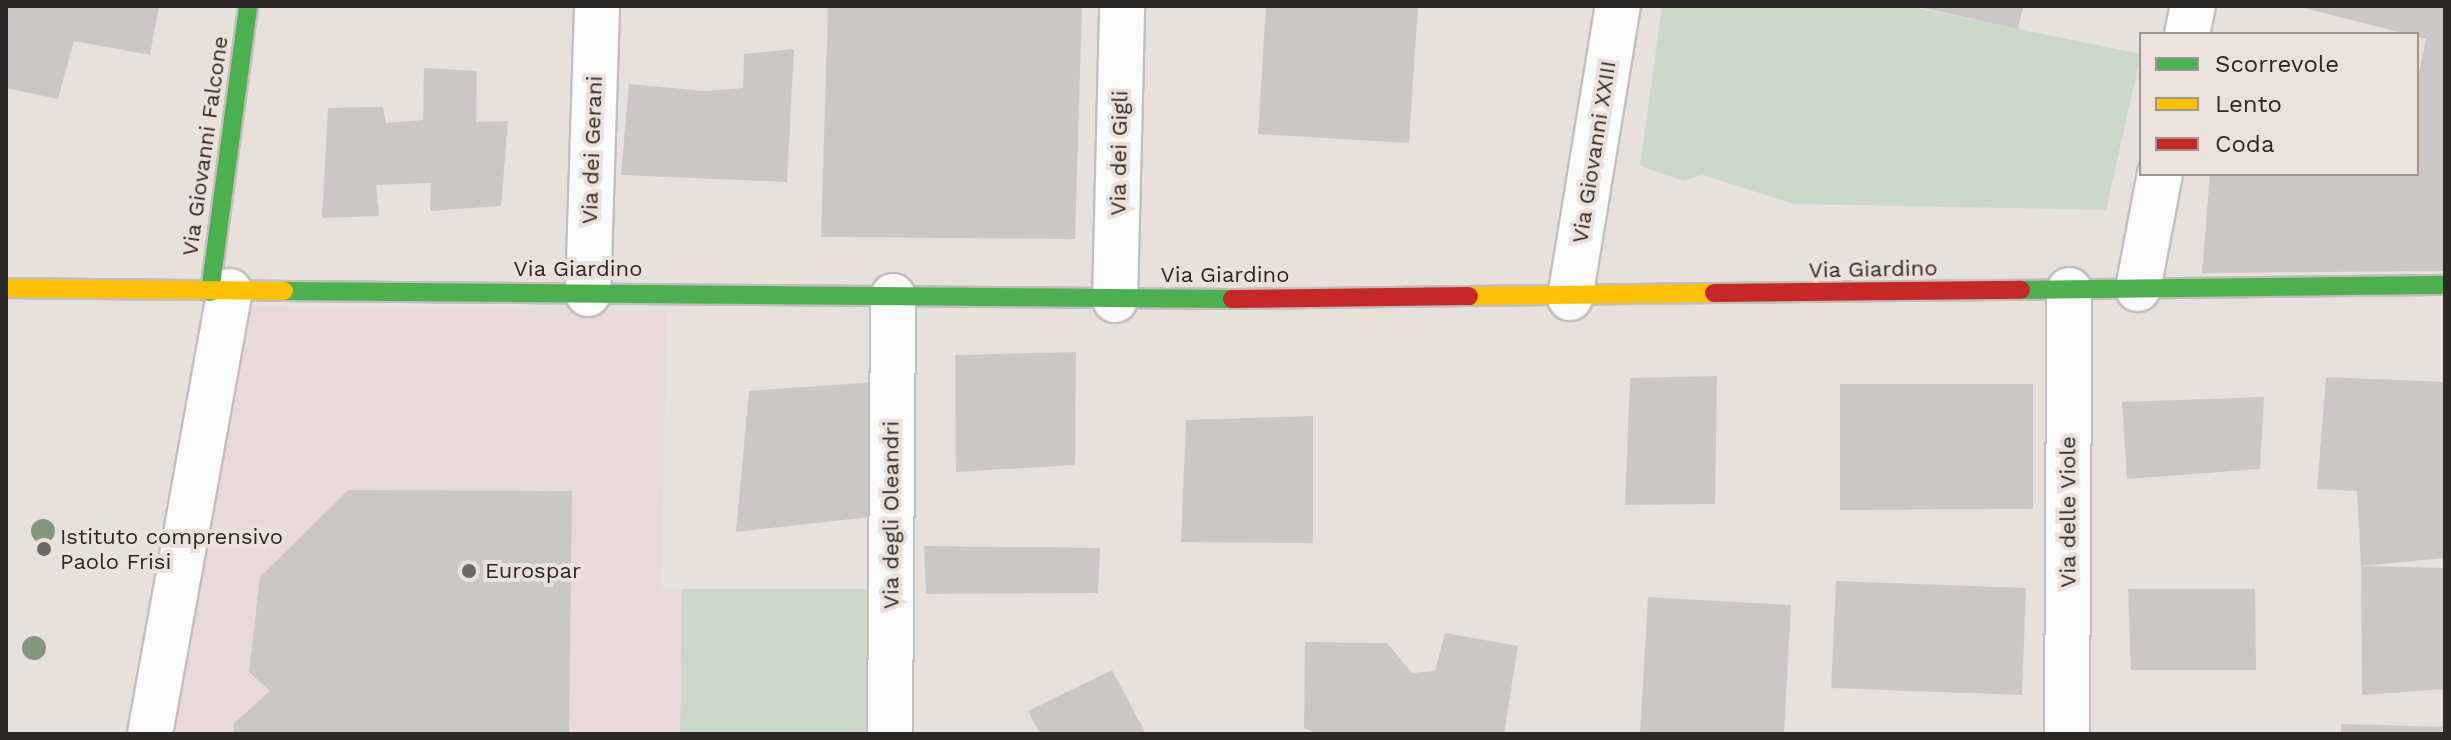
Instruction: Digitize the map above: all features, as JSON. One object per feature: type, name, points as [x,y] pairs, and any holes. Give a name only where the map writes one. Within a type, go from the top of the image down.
[{"type":"street","name":"Via Giovanni Falcone","points":[[220,292],[248,6]]},
{"type":"street","name":"Via dei Gerani","points":[[588,294],[597,6]]},
{"type":"street","name":"Via dei Gigli","points":[[1115,300],[1122,6]]},
{"type":"street","name":"Via Giovanni XXIII","points":[[1570,298],[1618,6]]},
{"type":"street","points":[[2187,32],[2193,6]]},
{"type":"street","points":[[2138,289],[2160,176]]},
{"type":"street","name":"Via Giardino","points":[[6,288],[1115,300],[1570,298],[2445,285]]},
{"type":"street","name":"Via delle Viole","points":[[2067,734],[2069,290]]},
{"type":"street","points":[[150,734],[220,292]]},
{"type":"street","name":"Via degli Oleandri","points":[[890,734],[893,296]]},
{"type":"shaded area","points":[[243,306],[667,311],[661,589],[682,589],[680,734],[166,734]]},
{"type":"green space","points":[[1662,6],[1907,6],[2139,54],[2106,210],[1794,204],[1702,175],[1683,181],[1640,166]]},
{"type":"green space","points":[[682,589],[872,589],[871,734],[680,734]]},
{"type":"building","points":[[6,6],[159,6],[150,55],[74,41],[58,99],[6,88]]},
{"type":"building","points":[[828,6],[1082,6],[1075,239],[821,237]]},
{"type":"building","points":[[1266,6],[1418,6],[1409,143],[1258,134]]},
{"type":"building","points":[[1914,6],[2023,6],[2018,29]]},
{"type":"building","points":[[2296,6],[2445,6],[2445,271],[2202,273],[2210,176],[2419,176],[2419,72],[2426,39],[2419,37],[2419,32],[2398,32]]},
{"type":"building","points":[[794,49],[787,182],[621,175],[629,84],[705,91],[743,88],[744,54]]},
{"type":"building","points":[[424,68],[477,71],[476,122],[508,121],[501,206],[430,211],[431,183],[376,185],[379,216],[322,218],[328,108],[383,107],[386,123],[423,120]]},
{"type":"building","points":[[1076,352],[1075,465],[956,472],[955,355]]},
{"type":"building","points":[[1717,376],[1715,504],[1625,505],[1630,378]]},
{"type":"building","points":[[2326,377],[2445,382],[2445,558],[2361,566],[2357,491],[2317,489]]},
{"type":"building","points":[[875,382],[870,517],[736,532],[749,391]]},
{"type":"building","points":[[1840,384],[2033,384],[2033,509],[1840,510]]},
{"type":"building","points":[[2264,397],[2260,469],[2127,479],[2122,402]]},
{"type":"building","points":[[1313,416],[1313,543],[1181,542],[1186,420]]},
{"type":"building","name":"Eurospar","points":[[348,490],[572,491],[569,734],[233,734],[234,723],[270,691],[249,672],[260,577]]},
{"type":"building","points":[[924,546],[1100,548],[1098,593],[926,594]]},
{"type":"building","points":[[2361,566],[2445,568],[2445,689],[2362,695]]},
{"type":"building","points":[[1836,581],[2026,588],[2022,695],[1831,688]]},
{"type":"building","points":[[2128,589],[2255,589],[2256,670],[2131,670]]},
{"type":"building","points":[[1648,597],[1791,605],[1784,734],[1640,734]]},
{"type":"building","points":[[1445,633],[1518,646],[1504,734],[1318,734],[1304,728],[1305,642],[1387,643],[1412,673],[1435,671]]},
{"type":"building","points":[[1112,670],[1146,734],[1040,734],[1028,711]]},
{"type":"building","points":[[2341,724],[2445,727],[2445,734],[2341,734]]},
{"type":"traffic: fast","points":[[210,292],[248,6]]},
{"type":"traffic: fast","points":[[2021,290],[2445,285]]},
{"type":"traffic: fast","points":[[284,291],[1232,299]]},
{"type":"traffic: slow","points":[[6,288],[284,291]]},
{"type":"traffic: slow","points":[[1469,296],[1714,293]]},
{"type":"traffic: jam","points":[[1714,293],[2021,290]]},
{"type":"traffic: jam","points":[[1232,299],[1469,296]]},
{"type":"place","name":"Istituto comprensivo Paolo Frisi","points":[[44,549]]},
{"type":"place","name":"Eurospar","points":[[469,571]]}]
